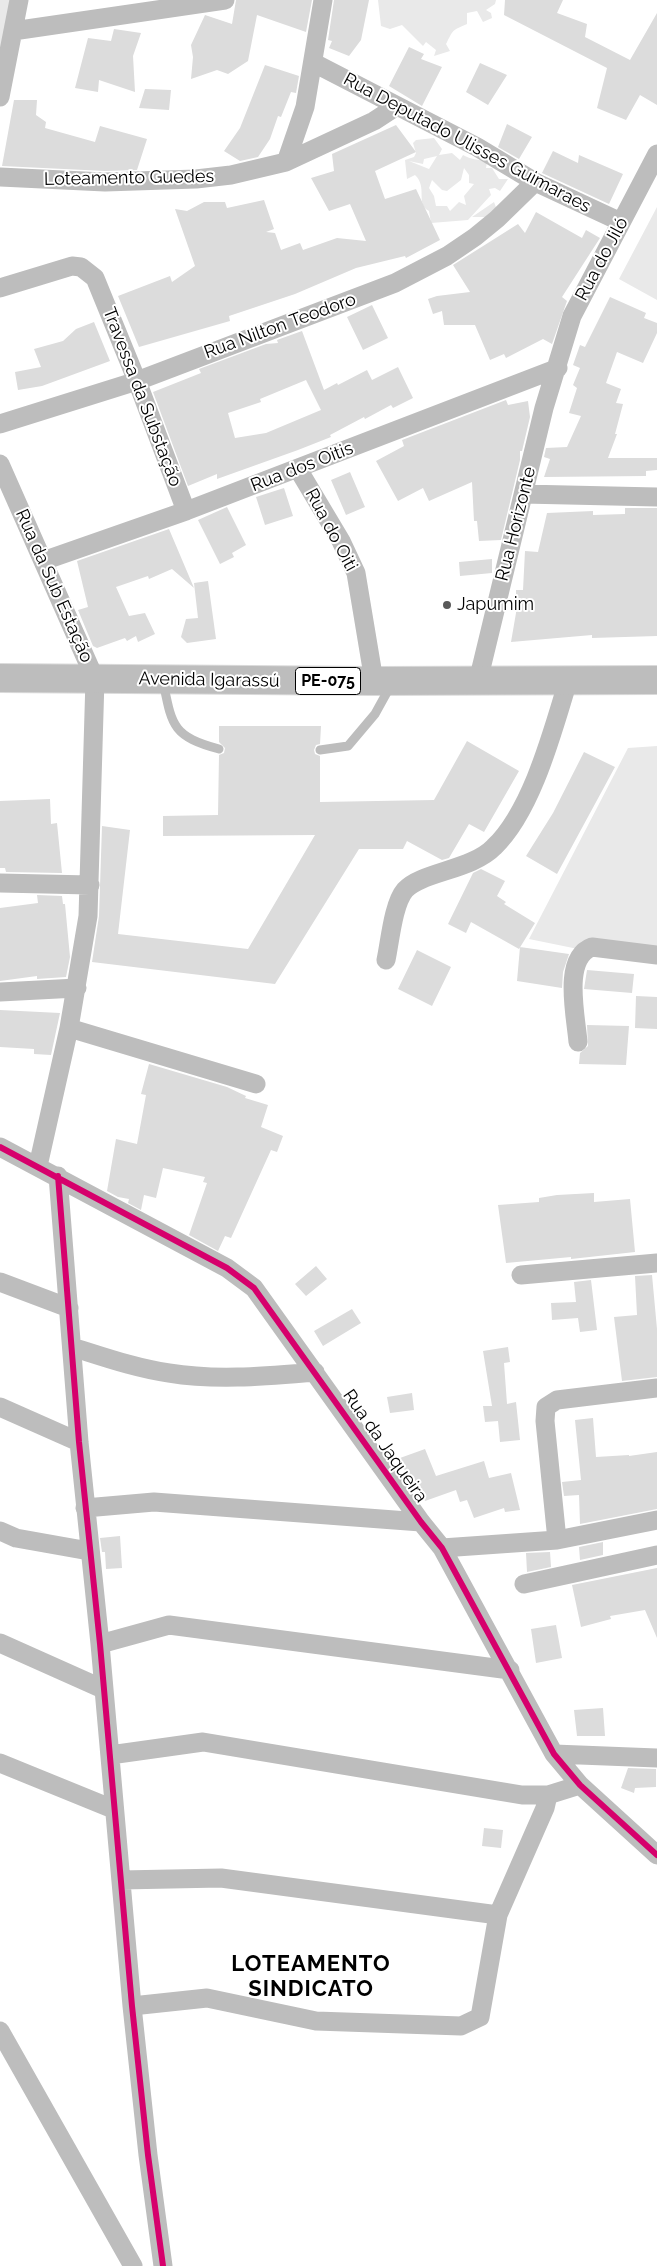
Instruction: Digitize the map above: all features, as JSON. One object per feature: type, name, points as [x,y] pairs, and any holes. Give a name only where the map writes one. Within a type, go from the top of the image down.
[{"type":"main road","name":"Avenida Igarassú","points":[[0,678],[384,681],[657,680]]},
{"type":"street","points":[[0,96],[19,0]]},
{"type":"street","points":[[13,31],[225,0]]},
{"type":"street","points":[[286,162],[305,107],[324,0]]},
{"type":"street","name":"Rua Deputado Ulisses Guimaraes","points":[[314,62],[476,147],[535,182],[622,222]]},
{"type":"street","name":"Loteamento Guedes","points":[[0,177],[105,182],[196,180],[251,171],[286,162],[374,121],[397,106]]},
{"type":"street","name":"Rua do Jiló","points":[[558,368],[572,316],[622,222],[652,177],[657,154]]},
{"type":"street","name":"Rua Nilton Teodoro","points":[[0,424],[137,381],[289,321],[365,295],[417,272],[447,256],[484,230],[535,182]]},
{"type":"street","name":"Travessa da Substação","points":[[0,288],[72,266],[87,270],[97,284],[137,381],[186,511]]},
{"type":"street","name":"Rua dos Oitis","points":[[43,560],[186,511],[558,368]]},
{"type":"street","name":"Rua Horizonte","points":[[478,681],[544,408],[558,368]]},
{"type":"street","name":"Rua da Sub Estação","points":[[0,464],[95,679]]},
{"type":"street","name":"Rua do Oiti","points":[[298,469],[342,541],[356,573],[384,681]]},
{"type":"street","points":[[523,494],[657,497]]},
{"type":"street","points":[[38,1166],[77,988],[90,885],[95,679]]},
{"type":"street","points":[[386,960],[396,912],[405,890],[420,881],[475,861],[494,848],[508,831],[545,756],[568,680]]},
{"type":"street","points":[[0,882],[90,885]]},
{"type":"street","points":[[578,1042],[573,976],[576,960],[582,950],[592,947],[657,955]]},
{"type":"street","points":[[0,992],[77,988]]},
{"type":"street","points":[[69,1028],[256,1084]]},
{"type":"street","name":"Rua da Jaqueira","points":[[0,1147],[58,1176],[227,1268],[254,1288],[421,1522],[442,1548],[554,1754],[580,1785],[657,1855]]},
{"type":"street","points":[[58,1176],[79,1442],[100,1644],[132,2006],[148,2155],[163,2266]]},
{"type":"street","points":[[520,1275],[657,1263]]},
{"type":"street","points":[[0,1282],[69,1308]]},
{"type":"street","points":[[72,1347],[132,1366],[170,1374],[236,1378],[315,1372]]},
{"type":"street","points":[[557,1540],[545,1421],[546,1407],[557,1400],[657,1388]]},
{"type":"street","points":[[0,1407],[79,1442]]},
{"type":"street","points":[[85,1508],[154,1502],[421,1522]]},
{"type":"street","points":[[442,1548],[557,1540],[657,1520]]},
{"type":"street","points":[[0,1531],[16,1538],[89,1551]]},
{"type":"street","points":[[524,1584],[657,1555]]},
{"type":"street","points":[[100,1644],[169,1625],[510,1670]]},
{"type":"street","points":[[0,1643],[104,1689]]},
{"type":"street","points":[[110,1755],[203,1742],[522,1795],[548,1795],[580,1785]]},
{"type":"street","points":[[554,1754],[657,1758]]},
{"type":"street","points":[[0,1763],[114,1809]]},
{"type":"street","points":[[132,2006],[207,1998],[316,2021],[461,2026],[480,2017],[498,1915],[545,1808],[548,1795]]},
{"type":"street","points":[[121,1880],[221,1878],[498,1915]]},
{"type":"street","points":[[0,2031],[133,2266]]},
{"type":"lane","points":[[163,679],[171,720],[183,735],[198,743],[219,748]]},
{"type":"lane","points":[[320,750],[348,746],[375,714],[384,681]]},
{"type":"shaded area","points":[[0,0],[13,0],[0,63]]},
{"type":"shaded area","points":[[378,0],[496,0],[495,4],[486,10],[491,13],[492,18],[483,22],[477,11],[467,13],[467,24],[454,31],[446,44],[450,51],[434,56],[436,50],[426,42],[423,46],[402,25],[390,29],[381,26]]},
{"type":"shaded area","points":[[434,138],[442,149],[439,155],[452,153],[460,160],[463,155],[487,162],[486,168],[492,168],[499,179],[508,179],[500,191],[495,188],[489,189],[491,195],[468,220],[431,223],[429,211],[423,204],[419,180],[415,175],[407,179],[405,160],[414,157],[416,153],[413,143],[416,140]],"holes":[[[437,156],[429,169],[409,161],[423,164],[424,159]],[[464,168],[469,175],[469,183],[474,184],[464,196],[466,205],[459,202],[450,211],[447,206],[436,206],[434,196],[429,188],[432,180],[442,190],[447,191],[461,180]]]},
{"type":"shaded area","points":[[494,202],[497,210],[489,217],[472,217]]},
{"type":"shaded area","points":[[657,207],[657,300],[619,279]]},
{"type":"shaded area","points":[[657,746],[657,953],[578,949],[529,939],[628,748]]},
{"type":"building","points":[[236,0],[312,0],[306,32],[257,15],[248,61],[228,74],[217,70],[191,79],[193,57],[191,45],[205,15],[232,24]]},
{"type":"building","points":[[334,0],[369,0],[361,40],[349,56],[329,48],[332,41],[328,40]]},
{"type":"building","points":[[505,0],[563,0],[557,13],[587,24],[585,37],[630,60],[657,13],[657,105],[640,95],[626,120],[597,108],[607,68],[504,15]]},
{"type":"building","points":[[114,29],[141,33],[133,56],[135,92],[99,80],[98,92],[75,88],[88,38],[111,41]]},
{"type":"building","points":[[409,47],[424,54],[421,59],[442,67],[422,106],[389,86]]},
{"type":"building","points":[[480,63],[507,75],[488,105],[466,92]]},
{"type":"building","points":[[265,65],[299,76],[296,93],[291,92],[281,117],[278,116],[270,139],[258,157],[240,161],[224,151],[240,128]]},
{"type":"building","points":[[145,89],[171,90],[169,110],[139,108]]},
{"type":"building","points":[[14,100],[37,100],[36,115],[46,122],[45,128],[95,142],[100,126],[147,139],[137,170],[105,171],[2,166]]},
{"type":"building","points":[[507,124],[532,137],[519,159],[498,147]]},
{"type":"building","points":[[396,125],[416,152],[375,171],[385,199],[416,189],[440,240],[406,258],[405,256],[356,268],[295,294],[229,316],[230,321],[139,347],[118,296],[170,276],[172,282],[195,266],[175,209],[187,211],[204,202],[225,202],[227,208],[264,200],[274,229],[266,232],[275,233],[281,250],[300,243],[303,250],[337,238],[366,241],[350,204],[329,211],[311,178],[334,171],[332,154]]},
{"type":"building","points":[[553,151],[578,163],[579,155],[623,174],[609,204],[542,173]]},
{"type":"building","points":[[536,212],[582,238],[586,230],[600,238],[562,297],[567,301],[552,344],[543,339],[506,358],[504,354],[490,360],[475,325],[444,325],[442,311],[433,314],[428,299],[470,292],[453,265],[518,224],[525,233]]},
{"type":"building","points":[[610,297],[646,313],[644,318],[657,323],[657,333],[643,363],[617,352],[606,383],[621,389],[616,403],[623,404],[615,434],[617,434],[608,458],[657,458],[657,470],[646,471],[646,476],[544,477],[550,459],[544,457],[546,448],[567,447],[581,416],[569,413],[577,388],[573,385],[580,368],[573,365],[580,345],[585,347]]},
{"type":"building","points":[[372,305],[388,338],[363,350],[347,317]]},
{"type":"building","points":[[94,322],[110,361],[42,386],[18,390],[15,372],[41,367],[34,349],[63,341],[76,329]]},
{"type":"building","points":[[302,331],[324,390],[367,370],[372,380],[398,367],[413,398],[393,408],[391,405],[365,419],[364,417],[330,435],[331,437],[298,450],[217,479],[217,474],[188,486],[153,392],[201,373],[199,369],[266,344],[278,343],[277,340]],"holes":[[[306,380],[321,410],[266,433],[235,438],[228,413],[261,402],[260,399]]]},
{"type":"building","points":[[506,400],[508,405],[528,401],[530,417],[522,451],[520,451],[520,460],[501,540],[479,541],[477,521],[474,521],[472,482],[429,501],[423,488],[398,501],[376,461],[404,446],[402,440]]},
{"type":"building","points":[[350,472],[365,507],[346,515],[331,480]]},
{"type":"building","points":[[284,488],[293,516],[265,525],[256,497]]},
{"type":"building","points":[[227,507],[246,545],[232,553],[234,557],[220,564],[198,520]]},
{"type":"building","points":[[625,508],[657,508],[657,636],[592,638],[592,635],[511,642],[516,613],[516,590],[523,590],[525,551],[538,552],[547,513],[593,511],[593,515],[625,514]]},
{"type":"building","points":[[169,529],[194,588],[172,569],[149,579],[148,576],[116,587],[129,616],[145,613],[155,634],[138,642],[136,636],[127,641],[125,638],[97,648],[93,646],[78,610],[88,607],[77,561]]},
{"type":"building","points":[[492,559],[492,573],[460,576],[459,562]]},
{"type":"building","points":[[208,581],[216,639],[187,643],[181,637],[186,619],[198,618],[194,583]]},
{"type":"building","points":[[219,726],[321,726],[320,744],[316,745],[314,750],[315,754],[320,756],[320,802],[434,800],[467,741],[519,771],[484,832],[469,824],[449,858],[442,860],[407,841],[403,849],[359,849],[275,984],[92,962],[99,916],[102,826],[130,830],[118,934],[248,949],[315,835],[163,836],[163,816],[218,815],[219,755],[224,753],[225,748],[219,742]]},
{"type":"building","points":[[584,752],[615,767],[557,874],[526,856],[553,813]]},
{"type":"building","points":[[50,799],[51,824],[57,823],[62,873],[6,872],[5,868],[0,868],[0,801]]},
{"type":"building","points":[[481,869],[505,881],[497,896],[506,902],[504,904],[535,923],[519,949],[471,922],[466,933],[448,924],[473,873]]},
{"type":"building","points":[[37,895],[62,896],[63,904],[65,904],[70,957],[66,977],[37,979],[37,976],[0,981],[0,908],[38,903]]},
{"type":"building","points":[[520,947],[569,954],[563,972],[562,988],[517,981]]},
{"type":"building","points":[[417,950],[451,967],[432,1006],[398,989]]},
{"type":"building","points":[[587,970],[634,974],[632,993],[584,989]]},
{"type":"building","points":[[636,996],[657,997],[657,1029],[635,1028]]},
{"type":"building","points":[[0,1010],[60,1013],[51,1055],[34,1054],[34,1049],[0,1047]]},
{"type":"building","points":[[587,1025],[629,1026],[626,1065],[579,1064],[580,1053],[588,1046]]},
{"type":"building","points":[[149,1064],[227,1087],[246,1096],[245,1098],[268,1105],[261,1127],[283,1136],[277,1152],[271,1150],[231,1238],[225,1236],[218,1251],[189,1235],[207,1183],[203,1182],[205,1177],[163,1168],[156,1198],[144,1195],[141,1210],[128,1203],[129,1199],[118,1197],[107,1191],[116,1139],[137,1144],[146,1095],[141,1094]]},
{"type":"building","points":[[594,1193],[594,1202],[630,1199],[635,1252],[571,1259],[571,1257],[506,1263],[498,1205],[539,1202],[539,1198],[557,1195]]},
{"type":"building","points":[[316,1266],[327,1279],[306,1296],[295,1284]]},
{"type":"building","points":[[652,1275],[657,1329],[657,1377],[622,1381],[614,1317],[637,1315],[635,1276]]},
{"type":"building","points":[[591,1280],[597,1330],[580,1332],[578,1318],[552,1320],[551,1303],[576,1302],[574,1282]]},
{"type":"building","points":[[352,1309],[361,1323],[323,1346],[314,1331]]},
{"type":"building","points":[[508,1347],[510,1362],[504,1363],[507,1404],[516,1402],[520,1440],[500,1442],[498,1421],[485,1422],[483,1406],[492,1406],[483,1351]]},
{"type":"building","points":[[412,1393],[414,1410],[390,1413],[387,1397]]},
{"type":"building","points":[[593,1418],[596,1457],[629,1456],[657,1452],[657,1509],[580,1524],[579,1495],[564,1496],[562,1482],[581,1480],[575,1420]]},
{"type":"building","points":[[425,1449],[436,1476],[484,1461],[489,1478],[511,1473],[520,1510],[505,1512],[504,1508],[474,1518],[467,1500],[460,1502],[456,1490],[425,1501],[420,1485],[414,1486],[408,1469],[405,1471],[400,1458]]},
{"type":"building","points":[[120,1536],[122,1568],[106,1569],[105,1552],[102,1552],[100,1538]]},
{"type":"building","points":[[603,1542],[603,1555],[580,1560],[579,1547]]},
{"type":"building","points":[[550,1552],[551,1567],[527,1572],[526,1553]]},
{"type":"building","points":[[657,1568],[657,1638],[645,1610],[610,1616],[611,1619],[581,1627],[572,1585]]},
{"type":"building","points":[[556,1625],[562,1658],[536,1663],[531,1629]]},
{"type":"building","points":[[603,1708],[605,1736],[577,1736],[574,1710]]},
{"type":"building","points":[[628,1768],[656,1769],[656,1787],[635,1788],[634,1793],[621,1788]]},
{"type":"building","points":[[484,1828],[503,1830],[501,1848],[482,1846]]},
{"type":"cycle path","points":[[0,1147],[227,1268],[254,1288],[421,1522],[442,1548],[554,1754],[580,1785],[657,1855]]},
{"type":"cycle path","points":[[58,1176],[79,1442],[100,1644],[132,2006],[148,2155],[163,2266]]},
{"type":"place","name":"Japumim","points":[[447,605]]},
{"type":"district","name":"LOTEAMENTO SINDICATO","points":[[311,1976]]}]
